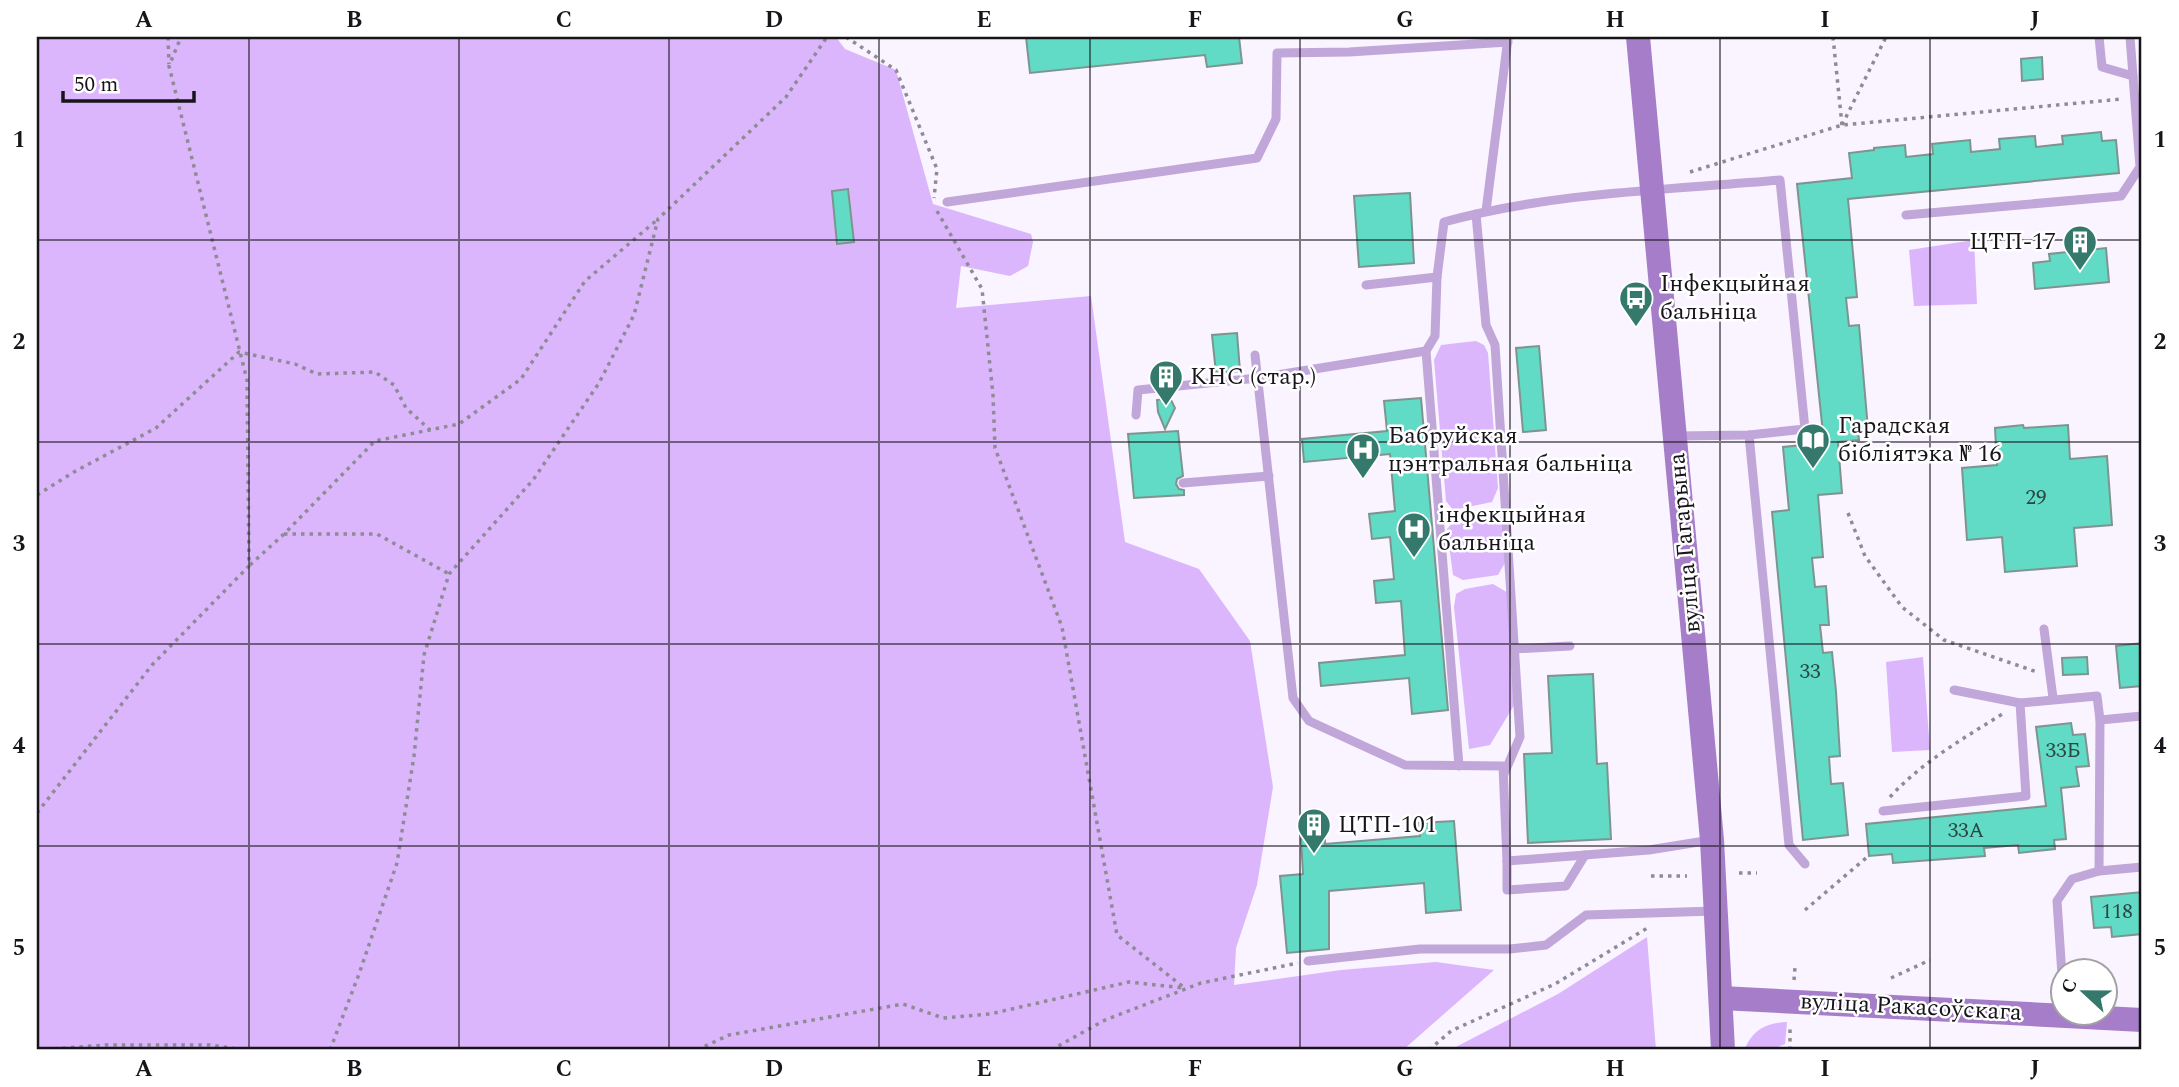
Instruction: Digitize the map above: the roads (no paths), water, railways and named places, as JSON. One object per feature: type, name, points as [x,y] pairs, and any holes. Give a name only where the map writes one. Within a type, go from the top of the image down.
[{"type":"main road","name":"вуліца Гагарына","points":[[1638,37],[1712,840],[1723,1050]]},
{"type":"main road","name":"вуліца Ракасоўскага","points":[[1721,998],[2050,1010]]},
{"type":"main road","name":"вуліца Ракасоўскага","points":[[2120,1017],[2142,1020]]},
{"type":"lane","points":[[2099,37],[2102,67],[2133,76]]},
{"type":"lane","points":[[1906,215],[2122,195],[2141,171],[2130,37]]},
{"type":"lane","points":[[947,202],[1257,158],[1276,119],[1277,53],[1349,51],[1508,39],[1481,212],[1486,325],[1495,345],[1520,737],[1504,776]]},
{"type":"lane","points":[[1459,766],[1426,351],[1436,336],[1437,277],[1444,222],[1481,212],[1586,195],[1780,180],[1805,429],[1749,435],[1675,436]]},
{"type":"lane","points":[[1366,285],[1437,277]]},
{"type":"lane","points":[[1136,415],[1138,390],[1258,378],[1426,351]]},
{"type":"lane","points":[[1255,355],[1293,698],[1308,721],[1405,765],[1503,766],[1507,890],[1566,886],[1585,855]]},
{"type":"lane","points":[[1749,435],[1789,845],[1805,864]]},
{"type":"lane","points":[[1183,483],[1269,476]]},
{"type":"lane","points":[[2044,629],[2053,698]]},
{"type":"lane","points":[[1514,649],[1570,646]]},
{"type":"lane","points":[[1954,690],[2020,703],[2097,696],[2100,720],[2099,871]]},
{"type":"lane","points":[[1883,811],[2026,796],[2020,703]]},
{"type":"lane","points":[[2100,720],[2142,716]]},
{"type":"lane","points":[[1507,861],[1649,850],[1712,840]]},
{"type":"lane","points":[[2061,958],[2057,901],[2072,880],[2099,871],[2142,867]]},
{"type":"lane","points":[[1308,961],[1420,949],[1546,945],[1586,915],[1716,911]]},
{"type":"place","name":"ЦТП-17","points":[[2080,272]]},
{"type":"place","name":"Інфекцыйная бальніца","points":[[1636,328]]},
{"type":"place","name":"КНС (стар.)","points":[[1166,407]]},
{"type":"place","name":"Гарадская бібліятэка № 16","points":[[1813,470]]},
{"type":"place","name":"Бабруйская цэнтральная бальніца","points":[[1363,480]]},
{"type":"place","name":"інфекцыйная бальніца","points":[[1414,559]]},
{"type":"place","name":"ЦТП-101","points":[[1314,855]]}]
